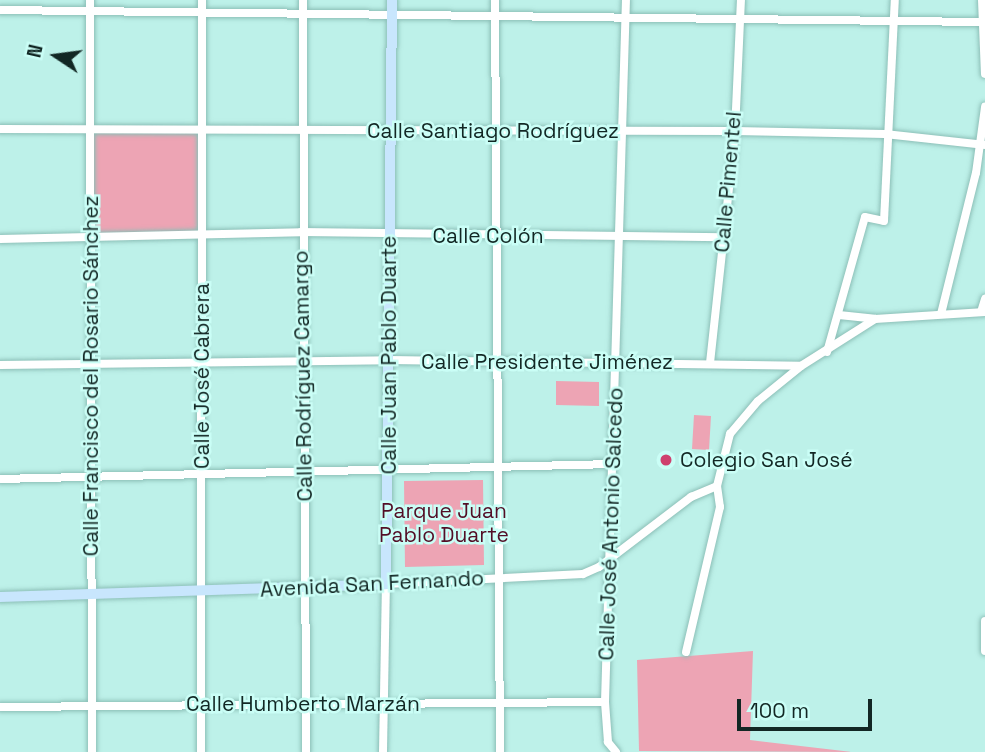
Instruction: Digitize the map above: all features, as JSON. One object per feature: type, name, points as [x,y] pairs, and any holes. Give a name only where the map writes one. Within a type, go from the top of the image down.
[{"type":"street","name":"Calle Francisco del Rosario Sánchez","points":[[90,0],[94,704],[92,752]]},
{"type":"street","name":"Calle José Cabrera","points":[[201,752],[199,591],[203,361],[202,0]]},
{"type":"street","name":"Calle Rodríguez Camargo","points":[[303,0],[301,232],[306,752]]},
{"type":"street","name":"Calle Juan Pablo Duarte","points":[[383,752],[389,467],[393,0]]},
{"type":"street","points":[[495,0],[499,133],[496,235],[500,363],[500,752]]},
{"type":"street","name":"Calle José Antonio Salcedo","points":[[616,752],[608,742],[606,702],[626,0]]},
{"type":"street","name":"Calle Pimentel","points":[[710,363],[735,131],[741,0]]},
{"type":"street","points":[[827,352],[865,217],[884,221],[885,134],[895,0]]},
{"type":"street","points":[[982,0],[985,74]]},
{"type":"street","points":[[0,10],[202,10],[495,17],[740,17],[984,22]]},
{"type":"street","points":[[941,314],[983,144],[985,107]]},
{"type":"street","name":"Calle Santiago Rodríguez","points":[[0,129],[499,133],[735,131],[885,134],[983,144]]},
{"type":"street","name":"Calle Colón","points":[[0,239],[90,240],[301,232],[390,236],[724,237]]},
{"type":"street","points":[[839,316],[875,319],[983,312],[985,299]]},
{"type":"street","points":[[686,652],[720,507],[717,486],[730,434],[758,401],[801,366],[827,352],[875,319]]},
{"type":"street","points":[[835,326],[847,338]]},
{"type":"street","name":"Calle Presidente Jiménez","points":[[0,365],[92,361],[390,360],[500,363],[616,361],[801,366]]},
{"type":"street","points":[[0,479],[201,471],[612,464]]},
{"type":"street","name":"Avenida San Fernando","points":[[0,597],[305,588],[583,573],[609,559],[691,497],[717,486]]},
{"type":"street","points":[[985,621],[985,650]]},
{"type":"street","name":"Calle Humberto Marzán","points":[[0,707],[94,704],[606,702]]},
{"type":"green space","points":[[201,129],[202,235],[91,240],[90,130]]},
{"type":"green space","points":[[556,381],[599,382],[599,406],[556,405]]},
{"type":"green space","points":[[694,415],[711,416],[709,450],[692,449]]},
{"type":"green space","name":"Parque Juan Pablo Duarte","points":[[483,480],[484,565],[405,567],[404,481]]},
{"type":"green space","points":[[753,651],[750,740],[852,752],[639,751],[637,660]]},
{"type":"place","name":"Colegio San José","points":[[666,460]]}]
